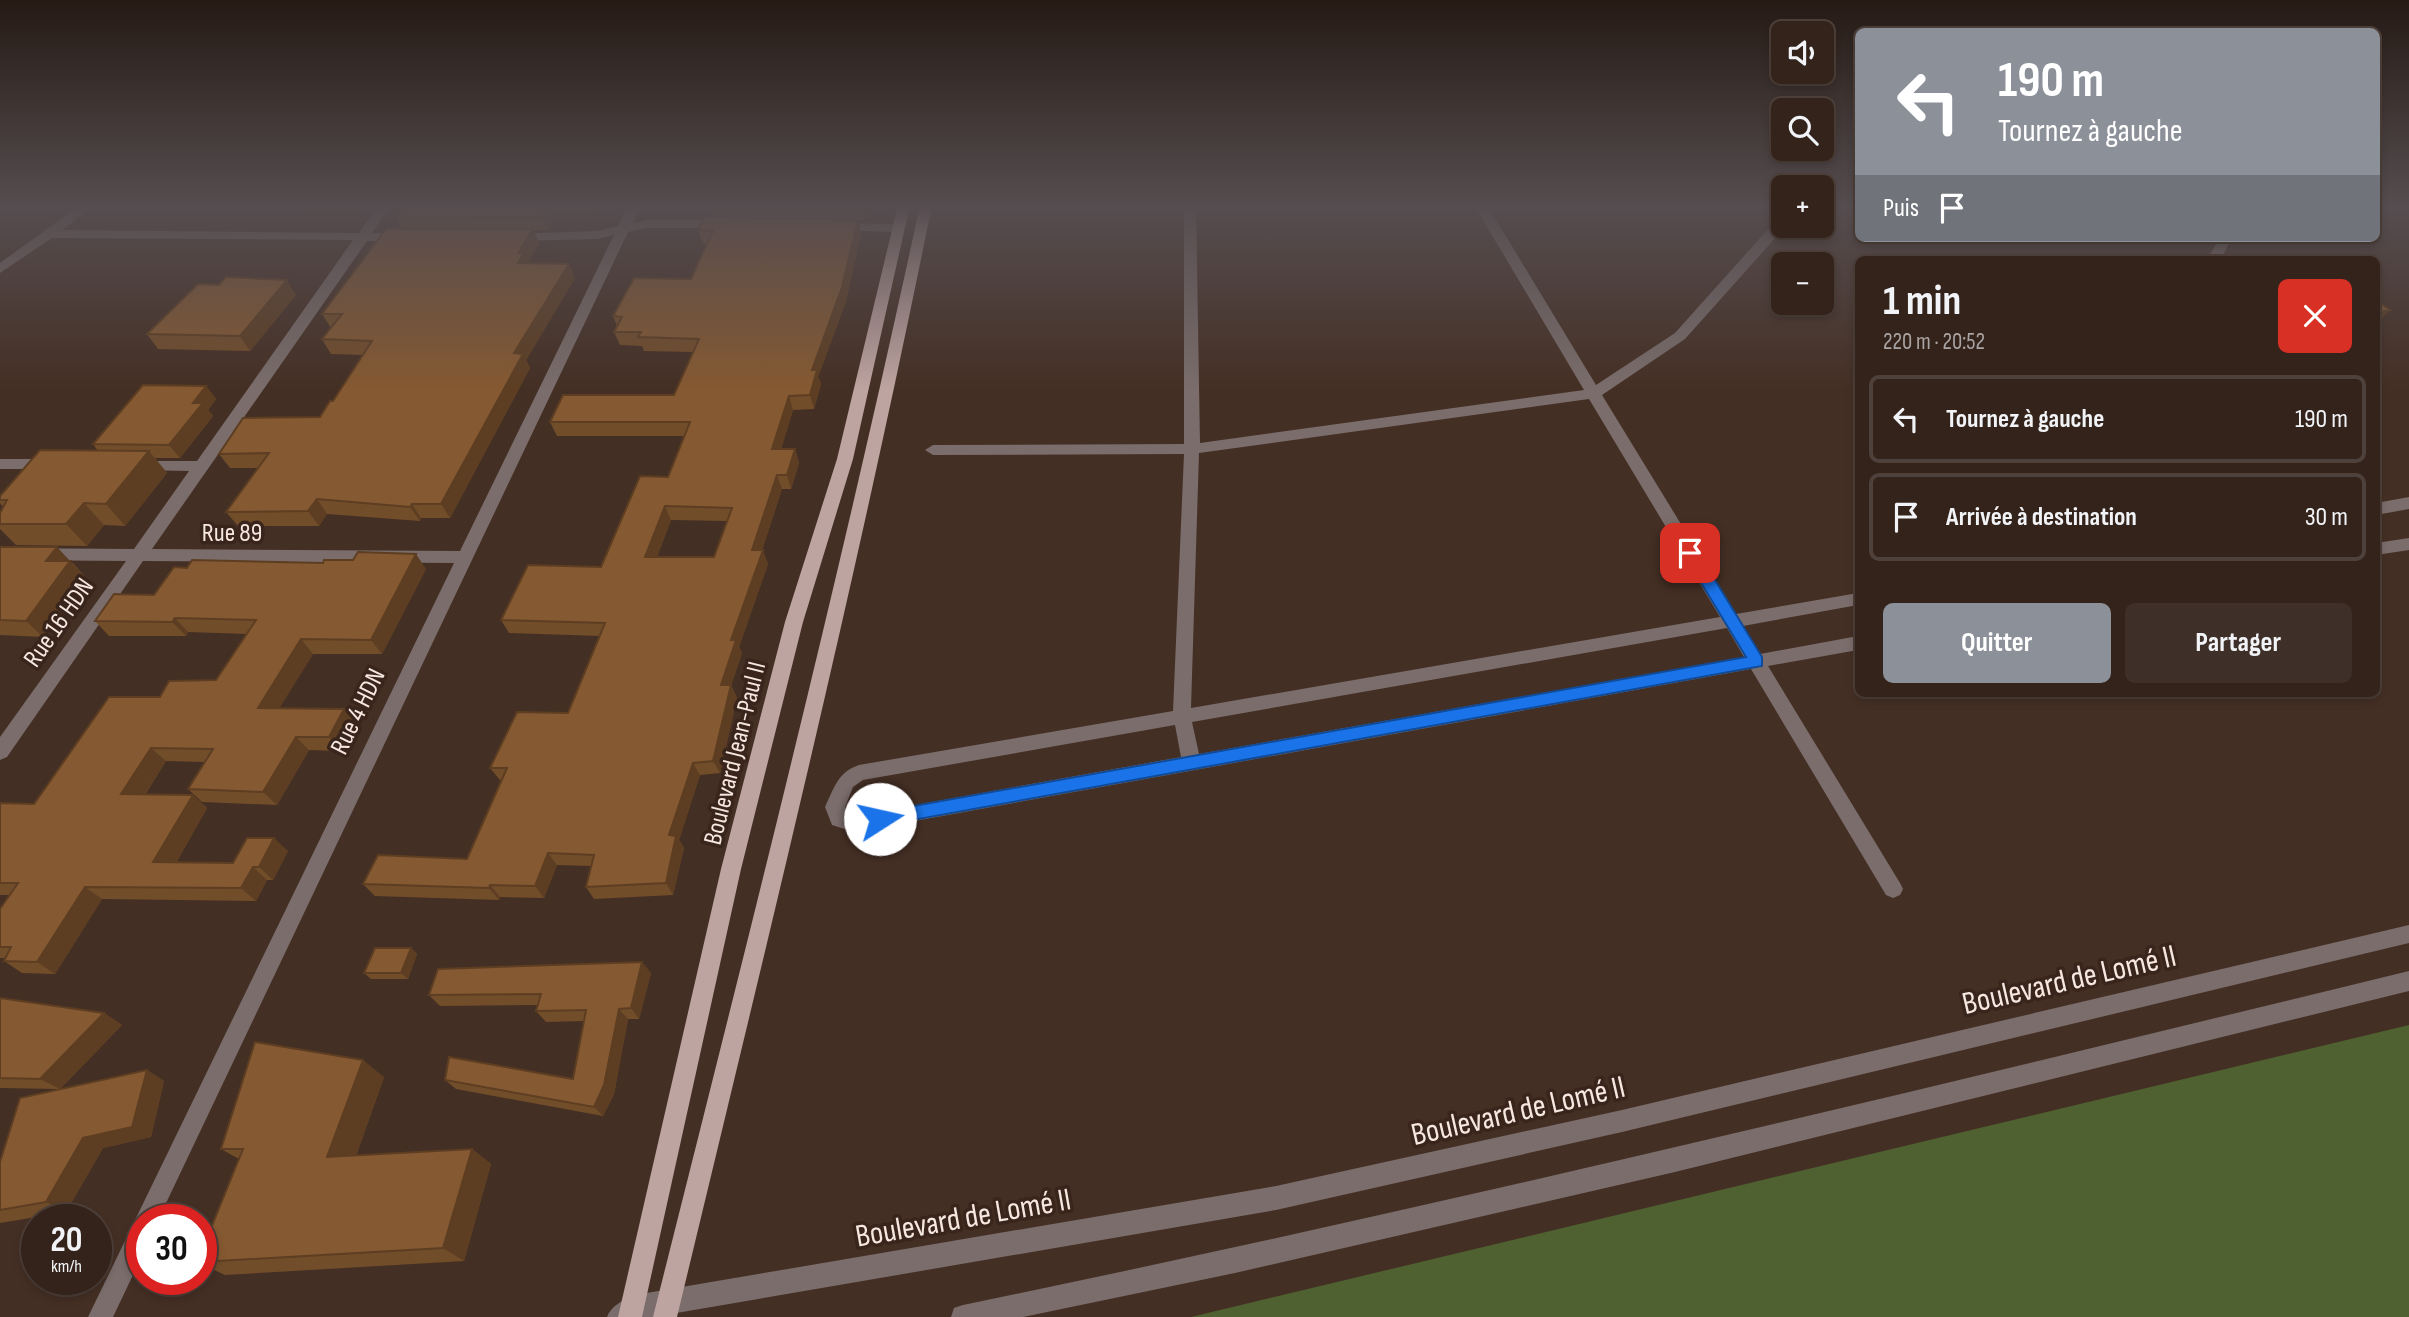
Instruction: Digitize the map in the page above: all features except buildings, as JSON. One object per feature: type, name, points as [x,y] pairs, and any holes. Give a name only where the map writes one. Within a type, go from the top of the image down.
[{"type":"main road","name":"Boulevard Jean-Paul II","points":[[627,1314],[731,869],[794,622],[845,459],[889,266]]},
{"type":"main road","points":[[667,1309],[811,725],[875,451],[913,266]]},
{"type":"street","name":"Rue 16 HDN","points":[[0,752],[341,266]]},
{"type":"street","name":"Rue 4 HDN","points":[[154,1204],[605,266]]},
{"type":"street","points":[[1190,266],[1192,449],[1182,717],[1191,763]]},
{"type":"street","points":[[1518,266],[1893,890]]},
{"type":"street","points":[[933,450],[1192,449],[1595,393],[1680,336],[1742,266]]},
{"type":"street","points":[[0,464],[67,464]]},
{"type":"street","points":[[121,465],[201,466]]},
{"type":"street","points":[[2380,508],[2409,503]]},
{"type":"street","points":[[2380,548],[2409,544]]},
{"type":"street","name":"Rue 89","points":[[0,554],[464,557]]},
{"type":"street","points":[[1855,600],[859,773],[846,782],[835,807],[839,819],[854,824],[1855,644]]},
{"type":"street","name":"Boulevard de Lomé II","points":[[627,1314],[667,1309],[1276,1198],[1622,1121],[2409,934]]},
{"type":"street","points":[[963,1317],[1235,1261],[1675,1161],[2409,981]]},
{"type":"street","points":[[100,1317],[126,1263]]},
{"type":"green space","points":[[2409,1025],[2409,1317],[1191,1317]]},
{"type":"route","points":[[880,819],[1756,661],[1690,553]]}]
